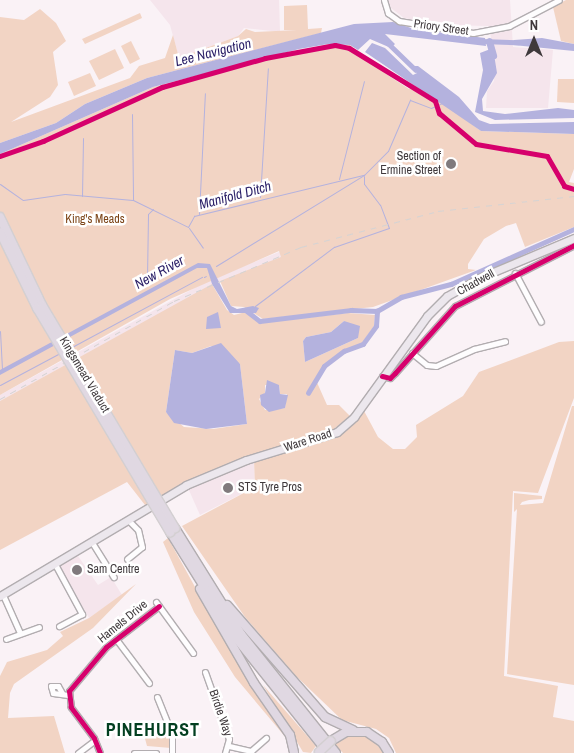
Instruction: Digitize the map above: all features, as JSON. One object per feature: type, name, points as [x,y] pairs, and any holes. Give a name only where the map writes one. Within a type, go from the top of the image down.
[{"type":"highway","name":"Kingsmead Viaduct","points":[[0,217],[39,299],[173,530]]},
{"type":"highway","name":"Kingsmead Viaduct","points":[[0,232],[44,321],[173,530]]},
{"type":"highway","points":[[173,530],[239,658],[290,735],[294,753]]},
{"type":"highway","points":[[173,530],[241,634],[336,753]]},
{"type":"highway","points":[[187,560],[236,638],[328,753]]},
{"type":"highway","points":[[204,576],[325,716],[353,730],[377,738],[389,753]]},
{"type":"highway","points":[[318,753],[331,741],[353,730]]},
{"type":"main road","name":"Ware Road","points":[[1,596],[93,544],[128,520],[214,472],[337,432],[354,417],[427,316],[452,292],[574,238]]},
{"type":"street","name":"Priory Street","points":[[384,0],[390,16],[405,23],[480,33],[509,26],[559,0]]},
{"type":"street","name":"Chadwell","points":[[382,376],[390,378],[455,306],[515,273],[574,245]]},
{"type":"street","points":[[515,273],[541,322]]},
{"type":"street","points":[[412,353],[433,366],[505,341]]},
{"type":"street","points":[[127,559],[142,547],[138,530],[128,520]]},
{"type":"street","points":[[93,544],[114,577]]},
{"type":"street","points":[[56,566],[82,614],[59,626]]},
{"type":"street","points":[[1,596],[20,632]]},
{"type":"street","name":"Hamels Drive","points":[[68,695],[82,673],[116,639],[158,604],[193,653]]},
{"type":"street","points":[[6,639],[20,632],[39,627]]},
{"type":"street","points":[[116,639],[149,683]]},
{"type":"street","name":"Birdie Way","points":[[205,672],[229,746],[224,753]]},
{"type":"street","points":[[62,693],[68,695],[71,707],[95,740],[100,753]]},
{"type":"street","points":[[157,697],[172,734],[172,753]]},
{"type":"street","points":[[229,746],[251,751],[266,738]]},
{"type":"street","points":[[78,753],[95,740]]},
{"type":"street","points":[[134,753],[156,753]]},
{"type":"shaded area","points":[[150,0],[279,0],[280,32],[244,28],[238,36],[179,58],[170,25]]},
{"type":"shaded area","points":[[388,0],[510,0],[513,47],[553,50],[548,108],[486,108],[487,91],[494,81],[495,52],[488,26],[444,25],[404,18],[391,8]]},
{"type":"shaded area","points":[[386,219],[212,285],[0,401],[0,395],[209,280],[304,242]]},
{"type":"shaded area","points":[[254,460],[255,487],[200,515],[188,488]]},
{"type":"shaded area","points":[[78,556],[98,585],[111,577],[122,595],[89,618],[59,566]]},
{"type":"green space","points":[[566,0],[574,0],[574,44],[561,41],[553,7]]},
{"type":"green space","points":[[307,5],[308,29],[322,28],[321,33],[147,78],[85,104],[56,123],[0,143],[0,17],[24,20],[40,9],[56,23],[66,41],[53,52],[58,85],[50,97],[11,122],[130,78],[139,66],[165,58],[173,35],[179,58],[238,36],[246,29],[255,32],[297,30],[284,30],[284,6]]},
{"type":"green space","points":[[140,13],[142,18],[85,44],[82,39]]},
{"type":"green space","points":[[131,41],[140,59],[130,64],[121,46]]},
{"type":"green space","name":"King's Meads","points":[[328,44],[350,45],[389,76],[409,89],[413,87],[435,97],[481,131],[574,134],[574,169],[569,182],[574,183],[574,227],[525,247],[516,223],[506,226],[484,239],[468,264],[468,269],[476,270],[373,307],[263,319],[244,307],[231,306],[220,281],[281,257],[279,251],[170,299],[0,395],[0,154],[153,87]]},
{"type":"green space","points":[[115,49],[124,68],[99,80],[89,61]]},
{"type":"green space","points":[[90,73],[96,86],[74,96],[68,82]]},
{"type":"green space","points":[[558,79],[574,79],[574,103],[557,102]]},
{"type":"green space","points":[[212,284],[227,310],[234,315],[246,312],[260,323],[348,313],[375,315],[374,326],[362,343],[335,356],[315,378],[327,405],[339,405],[350,416],[329,433],[231,462],[187,481],[145,505],[127,482],[0,550],[0,401]],"holes":[[[344,321],[358,338],[305,362],[303,341],[306,337],[331,332]],[[211,346],[240,364],[247,424],[213,429],[184,427],[166,412],[175,350],[192,353]],[[265,385],[279,385],[280,394],[287,394],[285,408],[265,410],[259,399],[265,393]]]},
{"type":"green space","points":[[574,341],[574,398],[538,493],[513,491],[504,676],[558,686],[553,717],[574,721],[574,753],[396,753],[389,738],[376,729],[342,720],[296,676],[245,617],[182,526],[255,487],[254,460],[330,440],[363,409],[378,437],[393,449],[405,449],[417,437],[416,425],[463,396],[479,372],[559,342]]},
{"type":"green space","points":[[572,406],[574,406],[574,685],[507,674],[517,509],[514,512],[514,493],[542,496],[542,499],[529,500],[522,502],[520,505],[543,503]]},
{"type":"green space","points":[[168,538],[221,634],[288,734],[287,739],[235,677],[194,612],[163,542]]},
{"type":"green space","points":[[136,584],[93,628],[14,684],[10,693],[8,718],[54,716],[65,753],[0,753],[0,676],[7,662],[47,650],[63,636],[60,632],[89,618]]},
{"type":"green space","points":[[263,685],[316,746],[311,753],[303,752]]},
{"type":"green space","points":[[158,723],[166,723],[171,748],[147,746],[144,735]]},
{"type":"green space","points":[[348,736],[369,737],[385,753],[343,753],[334,744]]},
{"type":"water","points":[[393,22],[414,29],[485,38],[486,46],[385,34],[395,44],[391,48],[370,39],[358,50],[350,45],[328,44],[299,49],[153,87],[0,154],[0,143],[56,123],[85,104],[147,78],[354,24]]},
{"type":"water","points":[[542,38],[574,44],[574,51],[513,45],[514,40]]},
{"type":"water","points":[[372,43],[385,48],[413,75],[417,73],[411,66],[418,66],[459,97],[479,120],[490,124],[574,122],[574,134],[481,131],[365,52]]},
{"type":"water","points":[[493,48],[497,73],[482,99],[483,111],[505,114],[558,108],[574,110],[574,118],[495,120],[475,112],[483,70],[480,53]]},
{"type":"water","points":[[198,263],[210,264],[231,306],[237,309],[253,306],[259,308],[256,313],[230,313],[212,284],[207,268],[197,268],[0,375],[0,370]]},
{"type":"water","points":[[218,312],[221,328],[206,329],[207,317]]},
{"type":"water","points":[[344,321],[360,326],[358,338],[305,362],[303,341],[306,337],[331,332]]},
{"type":"water","points":[[221,343],[240,364],[247,424],[206,429],[174,423],[166,412],[175,350],[192,353]]},
{"type":"water","points":[[267,380],[279,385],[280,394],[288,395],[285,408],[269,412],[261,405],[260,395],[265,393]]},
{"type":"waterway","points":[[481,41],[518,42]]},
{"type":"waterway","points":[[489,41],[493,55]]},
{"type":"waterway","points":[[389,44],[416,70]]},
{"type":"waterway","points":[[260,197],[268,68]]},
{"type":"waterway","points":[[339,179],[364,81]]},
{"type":"waterway","points":[[199,214],[205,93]]},
{"type":"waterway","points":[[216,266],[364,175],[388,151],[410,100],[431,108],[442,103]]},
{"type":"waterway","points":[[132,114],[133,200]]},
{"type":"waterway","points":[[82,196],[83,138]]},
{"type":"waterway","name":"Manifold Ditch","points":[[0,184],[23,200],[65,194],[133,200],[188,227],[194,216],[364,175]]},
{"type":"waterway","points":[[255,306],[334,247],[389,228],[380,205],[364,184],[364,176]]},
{"type":"waterway","points":[[147,278],[148,214],[153,209]]},
{"type":"waterway","points":[[189,228],[203,248]]},
{"type":"waterway","name":"New River","points":[[247,311],[260,321],[351,310],[377,311],[401,297],[451,284],[574,229]]},
{"type":"waterway","points":[[70,348],[202,277]]},
{"type":"waterway","name":"New River","points":[[308,393],[324,366],[344,351],[363,344],[376,326],[377,311]]},
{"type":"waterway","points":[[0,331],[2,369]]},
{"type":"waterway","points":[[0,385],[60,353]]},
{"type":"railway","points":[[0,399],[174,301],[301,247],[438,211],[574,196]]},
{"type":"cycle path","points":[[0,156],[43,141],[162,87],[265,58],[335,45],[349,48],[435,101],[439,113],[476,144],[547,156],[564,186],[574,189]]},
{"type":"cycle path","points":[[382,376],[390,378],[455,306],[574,245]]},
{"type":"cycle path","points":[[100,753],[94,738],[71,707],[69,691],[106,647],[159,606]]},
{"type":"place","name":"Section of Ermine Street","points":[[451,164]]},
{"type":"place","name":"STS Tyre Pros","points":[[228,488]]},
{"type":"place","name":"Sam Centre","points":[[77,570]]},
{"type":"district","name":"PINEHURST","points":[[153,730]]},
{"type":"water label","name":"Lee Navigation","points":[[213,52]]}]
